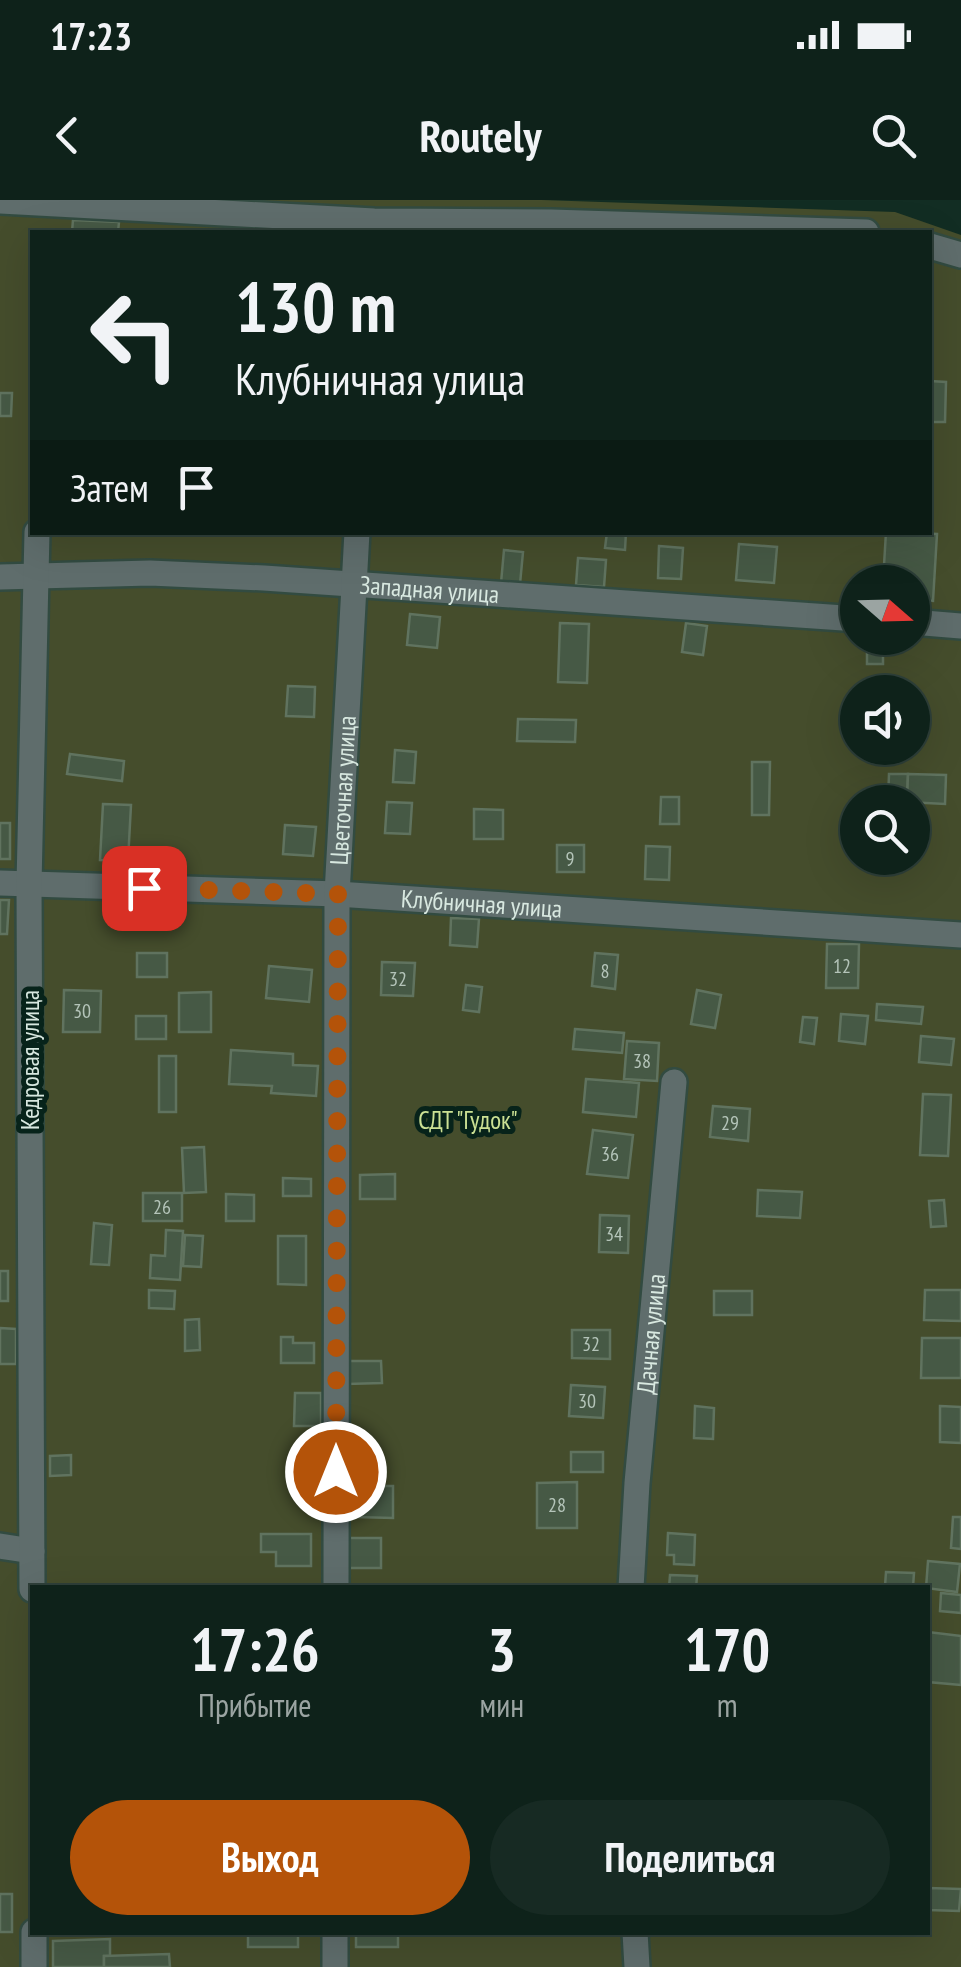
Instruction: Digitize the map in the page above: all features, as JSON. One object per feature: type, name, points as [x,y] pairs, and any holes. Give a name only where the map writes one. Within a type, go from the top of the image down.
[{"type":"street","points":[[0,201],[374,227],[551,222],[803,230]]},
{"type":"street","points":[[932,247],[961,255]]},
{"type":"street","name":"Кедровая улица","points":[[32,1585],[29,884],[37,535]]},
{"type":"street","name":"Цветочная улица","points":[[336,1585],[338,894],[358,535]]},
{"type":"street","name":"Западная улица","points":[[0,576],[150,573],[840,618]]},
{"type":"street","points":[[930,623],[961,626]]},
{"type":"street","name":"Клубничная улица","points":[[0,883],[338,894],[961,935]]},
{"type":"street","name":"Дачная улица","points":[[631,1585],[674,1082]]},
{"type":"street","points":[[0,1546],[32,1551]]},
{"type":"street","points":[[34,1935],[34,1967]]},
{"type":"street","points":[[335,1935],[335,1967]]},
{"type":"street","points":[[634,1935],[637,1967]]},
{"type":"green space","name":"СДТ \"Гудок\"","points":[[0,200],[542,200],[895,212],[961,235],[961,1967],[0,1967]]},
{"type":"building","points":[[73,220],[119,222],[118,230],[72,230]]},
{"type":"building","points":[[932,381],[946,382],[945,422],[932,422]]},
{"type":"building","points":[[0,393],[12,393],[11,416],[0,416]]},
{"type":"building","points":[[937,534],[933,601],[930,565],[884,565],[886,535]]},
{"type":"building","points":[[607,535],[626,535],[625,550],[605,548]]},
{"type":"building","points":[[739,544],[777,547],[774,583],[736,580]]},
{"type":"building","points":[[659,546],[683,548],[681,579],[658,578]]},
{"type":"building","points":[[504,550],[523,552],[520,584],[501,583]]},
{"type":"building","points":[[578,558],[606,560],[604,587],[576,585]]},
{"type":"building","points":[[410,614],[440,617],[437,648],[407,645]]},
{"type":"building","points":[[560,623],[589,624],[587,683],[558,682]]},
{"type":"building","points":[[686,623],[707,626],[703,655],[682,652]]},
{"type":"building","points":[[867,655],[883,655],[883,664],[867,664]]},
{"type":"building","points":[[288,686],[315,687],[314,717],[286,716]]},
{"type":"building","points":[[518,719],[576,720],[575,742],[517,741]]},
{"type":"building","points":[[395,750],[416,752],[414,783],[393,782]]},
{"type":"building","points":[[70,754],[124,761],[122,781],[67,774]]},
{"type":"building","points":[[752,762],[770,762],[769,815],[752,815]]},
{"type":"building","points":[[889,774],[908,774],[908,785],[889,785]]},
{"type":"building","points":[[908,774],[946,775],[945,804],[930,803],[930,785],[908,785]]},
{"type":"building","points":[[661,797],[679,797],[679,824],[660,824]]},
{"type":"building","points":[[387,802],[412,803],[410,834],[385,833]]},
{"type":"building","points":[[103,804],[131,805],[128,861],[100,860]]},
{"type":"building","points":[[474,809],[503,810],[503,839],[474,839]]},
{"type":"building","points":[[0,823],[10,823],[10,859],[0,859]]},
{"type":"building","points":[[285,825],[316,827],[313,856],[283,854]]},
{"type":"building","points":[[557,845],[584,845],[584,872],[557,872]]},
{"type":"building","points":[[646,846],[670,847],[669,880],[645,879]]},
{"type":"building","points":[[0,900],[9,900],[7,934],[0,934]]},
{"type":"building","points":[[451,918],[479,919],[477,947],[450,945]]},
{"type":"building","points":[[827,944],[859,944],[858,988],[826,988]]},
{"type":"building","points":[[137,953],[167,953],[167,977],[137,977]]},
{"type":"building","points":[[595,953],[618,955],[615,989],[592,986]]},
{"type":"building","points":[[382,962],[415,963],[413,996],[381,995]]},
{"type":"building","points":[[269,966],[312,970],[309,1002],[266,998]]},
{"type":"building","points":[[466,985],[482,987],[479,1012],[463,1010]]},
{"type":"building","points":[[64,990],[101,991],[100,1032],[63,1032]]},
{"type":"building","points":[[697,990],[721,995],[715,1028],[691,1024]]},
{"type":"building","points":[[211,992],[211,1032],[179,1032],[179,993]]},
{"type":"building","points":[[877,1004],[923,1007],[921,1024],[876,1020]]},
{"type":"building","points":[[841,1014],[868,1016],[865,1044],[839,1041]]},
{"type":"building","points":[[136,1016],[166,1016],[166,1039],[136,1039]]},
{"type":"building","points":[[803,1017],[817,1018],[814,1044],[800,1042]]},
{"type":"building","points":[[575,1029],[624,1033],[622,1053],[573,1049]]},
{"type":"building","points":[[921,1036],[954,1039],[951,1065],[919,1062]]},
{"type":"building","points":[[627,1041],[659,1043],[657,1081],[624,1079]]},
{"type":"building","points":[[231,1050],[293,1054],[293,1065],[318,1066],[316,1096],[271,1093],[272,1086],[229,1084]]},
{"type":"building","points":[[159,1056],[176,1056],[176,1112],[159,1112]]},
{"type":"building","points":[[586,1079],[639,1083],[636,1117],[583,1112]]},
{"type":"building","points":[[923,1094],[951,1095],[948,1156],[920,1155]]},
{"type":"building","points":[[713,1106],[750,1109],[748,1141],[710,1137]]},
{"type":"building","points":[[593,1130],[633,1135],[628,1178],[587,1174]]},
{"type":"building","points":[[204,1147],[206,1192],[184,1193],[182,1148]]},
{"type":"building","points":[[395,1174],[395,1199],[360,1199],[360,1175]]},
{"type":"building","points":[[283,1178],[311,1179],[311,1196],[283,1196]]},
{"type":"building","points":[[758,1190],[802,1192],[800,1218],[757,1216]]},
{"type":"building","points":[[143,1193],[182,1193],[182,1221],[143,1221]]},
{"type":"building","points":[[226,1194],[254,1195],[254,1221],[226,1221]]},
{"type":"building","points":[[944,1200],[946,1226],[931,1227],[929,1201]]},
{"type":"building","points":[[600,1215],[629,1216],[628,1253],[599,1252]]},
{"type":"building","points":[[94,1223],[112,1225],[109,1265],[91,1264]]},
{"type":"building","points":[[166,1230],[183,1231],[180,1280],[150,1278],[151,1255],[165,1256]]},
{"type":"building","points":[[185,1235],[203,1236],[201,1267],[183,1266]]},
{"type":"building","points":[[278,1236],[306,1236],[306,1285],[278,1284]]},
{"type":"building","points":[[0,1271],[8,1271],[8,1301],[0,1301]]},
{"type":"building","points":[[149,1290],[175,1291],[174,1309],[149,1308]]},
{"type":"building","points":[[925,1290],[961,1290],[961,1321],[924,1320]]},
{"type":"building","points":[[714,1291],[752,1291],[752,1315],[714,1315]]},
{"type":"building","points":[[199,1319],[200,1350],[185,1351],[185,1320]]},
{"type":"building","points":[[0,1328],[16,1329],[16,1364],[0,1364]]},
{"type":"building","points":[[572,1330],[610,1330],[610,1359],[572,1358]]},
{"type":"building","points":[[281,1337],[293,1337],[293,1343],[314,1343],[314,1363],[281,1363]]},
{"type":"building","points":[[922,1338],[961,1338],[961,1378],[921,1378]]},
{"type":"building","points":[[346,1361],[381,1361],[382,1383],[347,1384]]},
{"type":"building","points":[[571,1385],[605,1387],[603,1418],[569,1416]]},
{"type":"building","points":[[295,1393],[321,1393],[321,1426],[294,1426]]},
{"type":"building","points":[[695,1406],[714,1408],[713,1439],[694,1438]]},
{"type":"building","points":[[940,1406],[961,1407],[961,1443],[940,1442]]},
{"type":"building","points":[[571,1452],[603,1452],[603,1472],[571,1472]]},
{"type":"building","points":[[71,1455],[71,1475],[50,1476],[50,1456]]},
{"type":"building","points":[[577,1482],[577,1528],[537,1528],[537,1483]]},
{"type":"building","points":[[356,1486],[393,1486],[393,1518],[356,1517]]},
{"type":"building","points":[[953,1517],[961,1517],[961,1549],[951,1548]]},
{"type":"building","points":[[668,1533],[695,1535],[694,1565],[674,1564],[674,1555],[667,1555]]},
{"type":"building","points":[[261,1534],[311,1534],[311,1566],[276,1566],[276,1552],[261,1552]]},
{"type":"building","points":[[347,1538],[381,1538],[381,1568],[347,1568]]},
{"type":"building","points":[[928,1561],[960,1564],[957,1592],[926,1585]]},
{"type":"building","points":[[886,1572],[914,1573],[913,1585],[885,1585]]},
{"type":"building","points":[[670,1575],[697,1576],[696,1585],[669,1585]]},
{"type":"building","points":[[941,1593],[961,1595],[961,1613],[940,1611]]},
{"type":"building","points":[[930,1632],[961,1636],[961,1685],[930,1682]]},
{"type":"building","points":[[930,1888],[961,1889],[959,1911],[930,1910]]},
{"type":"building","points":[[0,1894],[12,1894],[12,1932],[0,1932]]},
{"type":"building","points":[[248,1935],[298,1935],[298,1947],[248,1947]]},
{"type":"building","points":[[356,1935],[398,1935],[398,1947],[356,1947]]},
{"type":"building","points":[[110,1939],[110,1956],[104,1956],[104,1967],[53,1967],[53,1941]]},
{"type":"building","points":[[169,1954],[170,1967],[104,1967],[104,1956]]},
{"type":"route","points":[[144,888],[338,894],[336,1472]]}]
